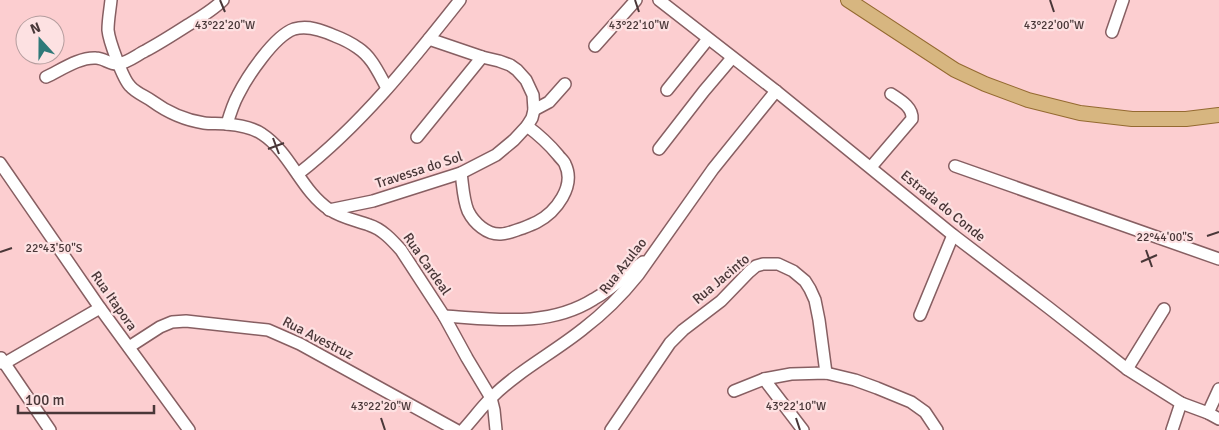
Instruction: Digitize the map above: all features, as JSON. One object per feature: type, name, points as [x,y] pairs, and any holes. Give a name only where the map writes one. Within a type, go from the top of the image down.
[{"type":"main road","points":[[848,0],[955,70],[984,84],[1028,100],[1080,113],[1132,120],[1219,115]]},
{"type":"street","name":"Rua Cardeal","points":[[111,0],[108,32],[118,64],[128,84],[135,91],[176,115],[204,123],[250,128],[262,134],[274,144],[310,191],[329,210],[381,230],[401,250],[444,316],[491,398]]},
{"type":"street","points":[[46,77],[88,58],[104,59],[118,64],[134,58],[209,12],[223,0]]},
{"type":"street","points":[[298,174],[337,142],[387,88],[460,0]]},
{"type":"street","points":[[595,46],[636,0]]},
{"type":"street","points":[[1112,32],[1122,0]]},
{"type":"street","name":"Estrada do Conde","points":[[665,2],[708,39],[1126,369],[1181,403],[1219,419]]},
{"type":"street","points":[[227,124],[237,97],[248,77],[267,51],[281,37],[293,30],[304,27],[315,28],[332,34],[359,48],[368,56],[387,88]]},
{"type":"street","points":[[429,39],[505,63],[518,70],[534,95],[534,110],[549,102],[565,84]]},
{"type":"street","points":[[667,90],[708,39]]},
{"type":"street","points":[[417,138],[482,57]]},
{"type":"street","points":[[659,149],[732,58]]},
{"type":"street","name":"Rua Azulao","points":[[464,430],[491,398],[523,371],[583,330],[609,308],[638,275],[713,170],[776,91]]},
{"type":"street","points":[[870,167],[912,119],[910,109],[891,94]]},
{"type":"street","name":"Travessa do Sol","points":[[329,210],[373,201],[461,173],[496,155],[514,140],[527,126],[534,110]]},
{"type":"street","points":[[461,173],[468,211],[482,228],[492,233],[501,234],[513,231],[537,222],[550,213],[561,200],[567,186],[568,176],[565,164],[541,136],[527,126]]},
{"type":"street","name":"Rua Itapora","points":[[0,163],[100,308],[189,430]]},
{"type":"street","points":[[956,166],[1219,259]]},
{"type":"street","points":[[920,316],[953,234]]},
{"type":"street","points":[[444,316],[483,319],[550,318],[594,300],[652,254]]},
{"type":"street","name":"Rua Jacinto","points":[[611,430],[670,343],[683,330],[721,301],[756,266],[763,264],[778,264],[793,271],[805,281],[810,289],[819,320],[826,373]]},
{"type":"street","points":[[50,430],[2,361],[100,308]]},
{"type":"street","points":[[1126,369],[1164,309]]},
{"type":"street","name":"Rua Avestruz","points":[[128,347],[160,327],[172,322],[186,321],[268,330],[300,344],[456,430]]},
{"type":"street","points":[[734,391],[764,379],[792,374],[826,373],[870,385],[911,402],[925,412],[938,430]]},
{"type":"street","points":[[764,379],[803,430]]},
{"type":"street","points":[[1208,413],[1219,389]]},
{"type":"street","points":[[491,398],[496,430]]},
{"type":"street","points":[[1172,430],[1181,403]]}]
